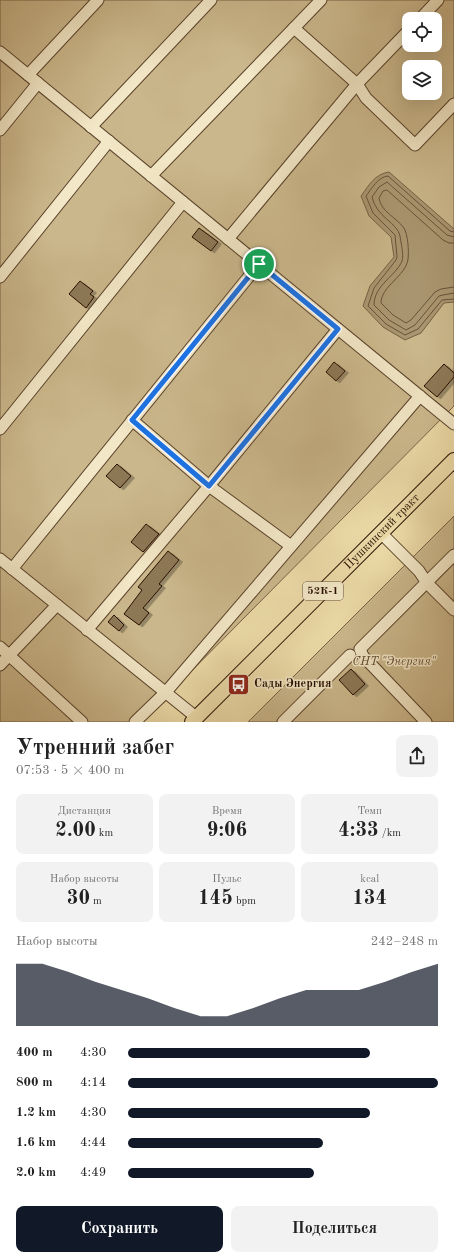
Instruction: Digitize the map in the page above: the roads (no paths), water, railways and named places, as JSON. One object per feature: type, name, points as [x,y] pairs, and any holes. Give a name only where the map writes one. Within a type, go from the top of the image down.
[{"type":"main road","name":"Пушкинский тракт","points":[[194,720],[454,460]]},
{"type":"lane","points":[[28,75],[98,0]]},
{"type":"lane","points":[[91,127],[211,0]]},
{"type":"lane","points":[[151,176],[321,0]]},
{"type":"lane","points":[[427,12],[438,0]]},
{"type":"lane","points":[[294,28],[357,84],[366,98],[415,146],[454,104]]},
{"type":"lane","points":[[228,239],[357,84],[402,37]]},
{"type":"lane","points":[[0,52],[454,424]]},
{"type":"lane","points":[[0,130],[38,84]]},
{"type":"lane","points":[[0,277],[109,141]]},
{"type":"lane","points":[[0,429],[183,202]]},
{"type":"lane","points":[[12,569],[259,264]]},
{"type":"lane","points":[[88,630],[338,329]]},
{"type":"lane","points":[[135,722],[166,692],[420,396]]},
{"type":"lane","points":[[132,420],[209,486],[291,546]]},
{"type":"lane","points":[[380,533],[419,571],[427,583],[454,610]]},
{"type":"lane","points":[[426,722],[363,656],[360,649],[454,555]]},
{"type":"lane","points":[[0,559],[166,692],[194,720]]},
{"type":"lane","points":[[0,665],[57,605]]},
{"type":"lane","points":[[0,647],[82,722]]},
{"type":"lane","points":[[286,721],[350,655]]},
{"type":"water","points":[[389,172],[454,229],[454,302],[444,303],[421,333],[405,340],[383,327],[363,306],[370,286],[394,257],[391,237],[369,216],[361,196],[376,178]]},
{"type":"place","name":"Сады Энергия","points":[[239,684]]},
{"type":"park label","name":"СНТ \"Энергия\"","points":[[394,662]]}]
